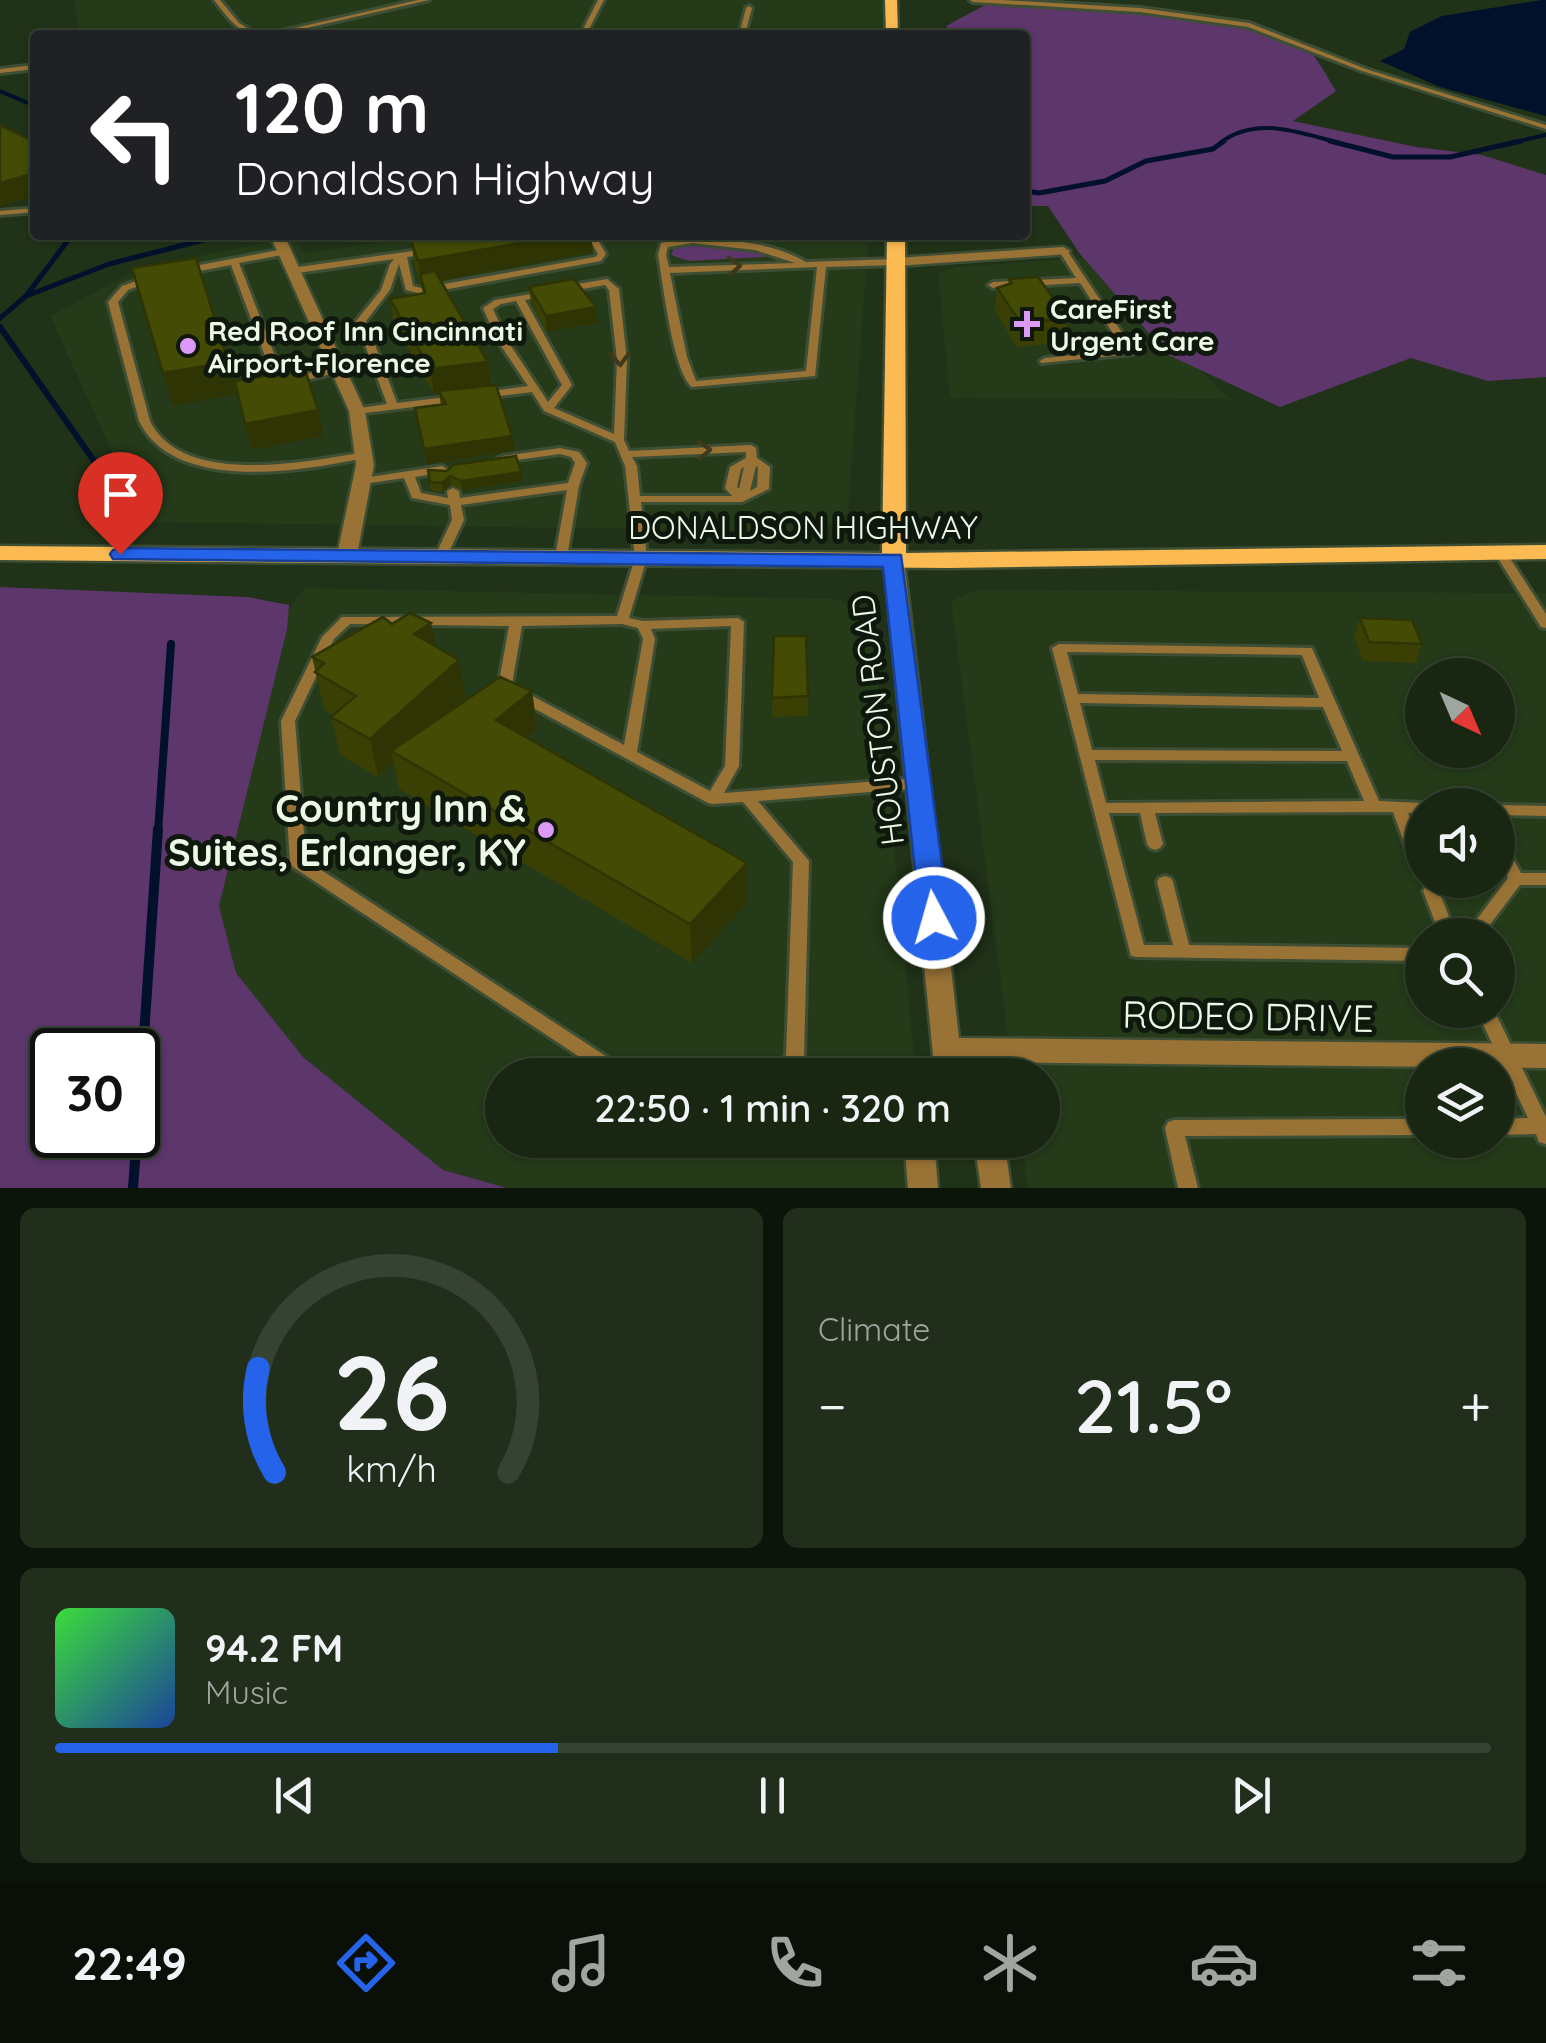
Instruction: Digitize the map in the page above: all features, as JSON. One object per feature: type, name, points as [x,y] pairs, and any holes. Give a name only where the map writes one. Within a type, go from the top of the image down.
[{"type":"main road","points":[[892,0],[892,30]]},
{"type":"main road","name":"HOUSTON ROAD","points":[[894,560],[896,240]]},
{"type":"main road","name":"DONALDSON HIGHWAY","points":[[0,553],[894,560],[1546,552]]},
{"type":"street","points":[[281,243],[357,411],[364,455],[363,481],[347,555]]},
{"type":"street","points":[[896,262],[1063,251]]},
{"type":"street","name":"HOUSTON ROAD","points":[[894,560],[948,1058]]},
{"type":"street","name":"RODEO DRIVE","points":[[1515,1056],[1546,1056]]},
{"type":"street","name":"RODEO DRIVE","points":[[1060,1062],[1405,1057]]},
{"type":"street","points":[[921,1158],[923,1188]]},
{"type":"street","points":[[992,1158],[996,1188]]},
{"type":"lane","points":[[217,0],[236,24],[246,30]]},
{"type":"lane","points":[[290,30],[426,0]]},
{"type":"lane","points":[[586,30],[601,0]]},
{"type":"lane","points":[[973,0],[1140,10],[1226,20],[1282,35],[1364,70],[1546,127]]},
{"type":"lane","points":[[743,30],[749,8]]},
{"type":"lane","points":[[0,71],[30,68]]},
{"type":"lane","points":[[0,213],[30,210]]},
{"type":"lane","points":[[402,256],[409,288],[421,291],[598,259],[602,254],[594,240]]},
{"type":"lane","points":[[802,262],[788,254],[679,240],[662,248],[692,384],[805,377],[812,372],[822,265]]},
{"type":"lane","points":[[176,272],[234,261],[281,243]]},
{"type":"lane","points":[[291,271],[438,250]]},
{"type":"lane","points":[[1045,360],[1130,352],[1063,251]]},
{"type":"lane","points":[[392,405],[361,321],[385,290],[394,264],[402,256]]},
{"type":"lane","points":[[234,261],[280,382],[340,369]]},
{"type":"lane","points":[[665,270],[802,262],[896,262]]},
{"type":"lane","points":[[157,276],[125,288],[113,302],[148,428],[165,445],[199,462],[246,470],[296,467],[364,455]]},
{"type":"lane","points":[[993,285],[1082,280]]},
{"type":"lane","points":[[619,440],[548,410],[532,389],[488,308],[519,298],[607,282],[614,289],[622,360],[619,440],[626,454],[635,499],[640,558],[622,620]]},
{"type":"lane","points":[[519,298],[567,385],[548,410]]},
{"type":"lane","points":[[478,396],[532,389]]},
{"type":"lane","points":[[357,411],[460,398]]},
{"type":"lane","points":[[626,454],[751,448],[752,460],[742,499],[635,499]]},
{"type":"lane","points":[[488,461],[574,454],[581,463],[572,486],[561,557]]},
{"type":"lane","points":[[363,481],[445,472],[467,465]]},
{"type":"lane","points":[[408,474],[416,496],[454,496],[541,484],[572,486]]},
{"type":"lane","points":[[440,556],[458,520],[454,496]]},
{"type":"lane","points":[[1500,552],[1545,620]]},
{"type":"lane","points":[[595,1058],[298,863],[288,721],[328,638],[348,620],[738,622],[732,766],[713,799]]},
{"type":"lane","points":[[516,622],[505,687],[713,799],[919,784]]},
{"type":"lane","points":[[630,754],[649,639],[643,624]]},
{"type":"lane","points":[[1374,806],[1307,651],[1059,648],[1137,951],[1405,955]]},
{"type":"lane","points":[[1072,698],[1328,702]]},
{"type":"lane","points":[[1086,756],[1352,756]]},
{"type":"lane","points":[[747,797],[802,861],[795,1058]]},
{"type":"lane","points":[[1398,807],[1405,824]]},
{"type":"lane","points":[[1100,808],[1405,807]]},
{"type":"lane","points":[[1146,808],[1155,844]]},
{"type":"lane","points":[[1515,810],[1546,811]]},
{"type":"lane","points":[[1485,918],[1516,879],[1546,879]]},
{"type":"lane","points":[[1165,882],[1184,952]]},
{"type":"lane","points":[[1515,1067],[1545,1130]]},
{"type":"lane","points":[[1188,1188],[1174,1128],[1405,1127]]},
{"type":"lane","points":[[1515,1127],[1545,1130]]},
{"type":"shaded area","points":[[74,0],[891,0],[892,30],[79,30]]},
{"type":"shaded area","points":[[987,4],[1148,10],[1234,20],[1271,29],[1305,46],[1336,91],[1293,121],[1416,147],[1482,155],[1546,175],[1546,377],[1488,381],[1411,358],[1280,407],[1168,355],[1080,254],[1048,206],[1030,206],[1030,30],[950,30],[946,26]]},
{"type":"shaded area","points":[[277,240],[298,240],[304,253],[399,240],[869,240],[848,511],[839,526],[775,531],[144,522],[50,316],[139,269]]},
{"type":"shaded area","points":[[690,243],[781,256],[689,261],[671,255],[674,248]]},
{"type":"shaded area","points":[[1086,258],[1230,399],[950,398],[938,274],[955,267]]},
{"type":"shaded area","points":[[0,587],[248,597],[289,605],[287,629],[219,906],[236,973],[303,1057],[443,1170],[507,1188],[0,1188]]},
{"type":"shaded area","points":[[304,588],[836,599],[861,609],[873,623],[914,1058],[485,1058],[485,1158],[924,1158],[927,1188],[0,1188],[0,727],[232,692]]},
{"type":"shaded area","points":[[976,590],[1546,593],[1546,1188],[1028,1188],[1024,1158],[1060,1158],[1060,1058],[1011,1058],[951,601]]},
{"type":"water","points":[[1546,0],[1546,116],[1440,87],[1380,61],[1404,49],[1410,32],[1442,16]]},
{"type":"building","points":[[0,125],[30,140],[30,174],[0,183]]},
{"type":"building","points":[[411,240],[537,240],[418,261]]},
{"type":"building","name":"Red Roof Inn Cincinnati Airport-Florence","points":[[196,258],[228,362],[163,373],[132,268]]},
{"type":"building","points":[[435,271],[488,362],[430,369],[390,299],[425,293],[420,274]]},
{"type":"building","points":[[1038,277],[1068,319],[1020,322],[997,288],[1012,283],[1009,279]]},
{"type":"building","points":[[574,279],[596,307],[546,316],[529,287]]},
{"type":"building","points":[[305,369],[318,410],[245,424],[235,381]]},
{"type":"building","points":[[496,385],[512,436],[424,449],[415,408],[446,404],[439,391]]},
{"type":"building","points":[[516,456],[521,472],[461,481],[450,476],[442,483],[430,482],[428,470],[447,471],[453,465]]},
{"type":"building","points":[[410,613],[431,623],[414,634],[459,660],[370,739],[331,717],[356,696],[315,672],[324,663],[312,657],[383,617],[392,624]]},
{"type":"building","points":[[1360,618],[1412,620],[1422,644],[1369,642]]},
{"type":"building","points":[[774,636],[806,636],[808,696],[772,698]]},
{"type":"building","points":[[500,677],[532,691],[496,720],[747,863],[690,924],[391,751]]},
{"type":"waterway","points":[[0,91],[30,104]]},
{"type":"waterway","points":[[1220,143],[1263,128],[1340,143]]},
{"type":"waterway","points":[[1510,143],[1546,135]]},
{"type":"waterway","points":[[1030,192],[1105,181],[1146,161],[1213,149],[1224,141]]},
{"type":"waterway","points":[[1330,141],[1393,157],[1450,157],[1521,141]]},
{"type":"waterway","points":[[26,296],[68,240]]},
{"type":"waterway","points":[[26,296],[109,264],[203,240]]},
{"type":"waterway","points":[[0,318],[26,296]]},
{"type":"waterway","points":[[0,327],[111,485]]},
{"type":"waterway","points":[[158,832],[171,644]]},
{"type":"waterway","points":[[145,1028],[158,829]]},
{"type":"waterway","points":[[133,1188],[135,1158]]},
{"type":"place","name":"CareFirst Urgent Care","points":[[1027,324]]},
{"type":"place","name":"Red Roof Inn Cincinnati Airport-Florence","points":[[188,346]]},
{"type":"place","name":"Country Inn & Suites, Erlanger, KY","points":[[546,830]]},
{"type":"route","points":[[120,554],[894,560],[934,918]]}]
